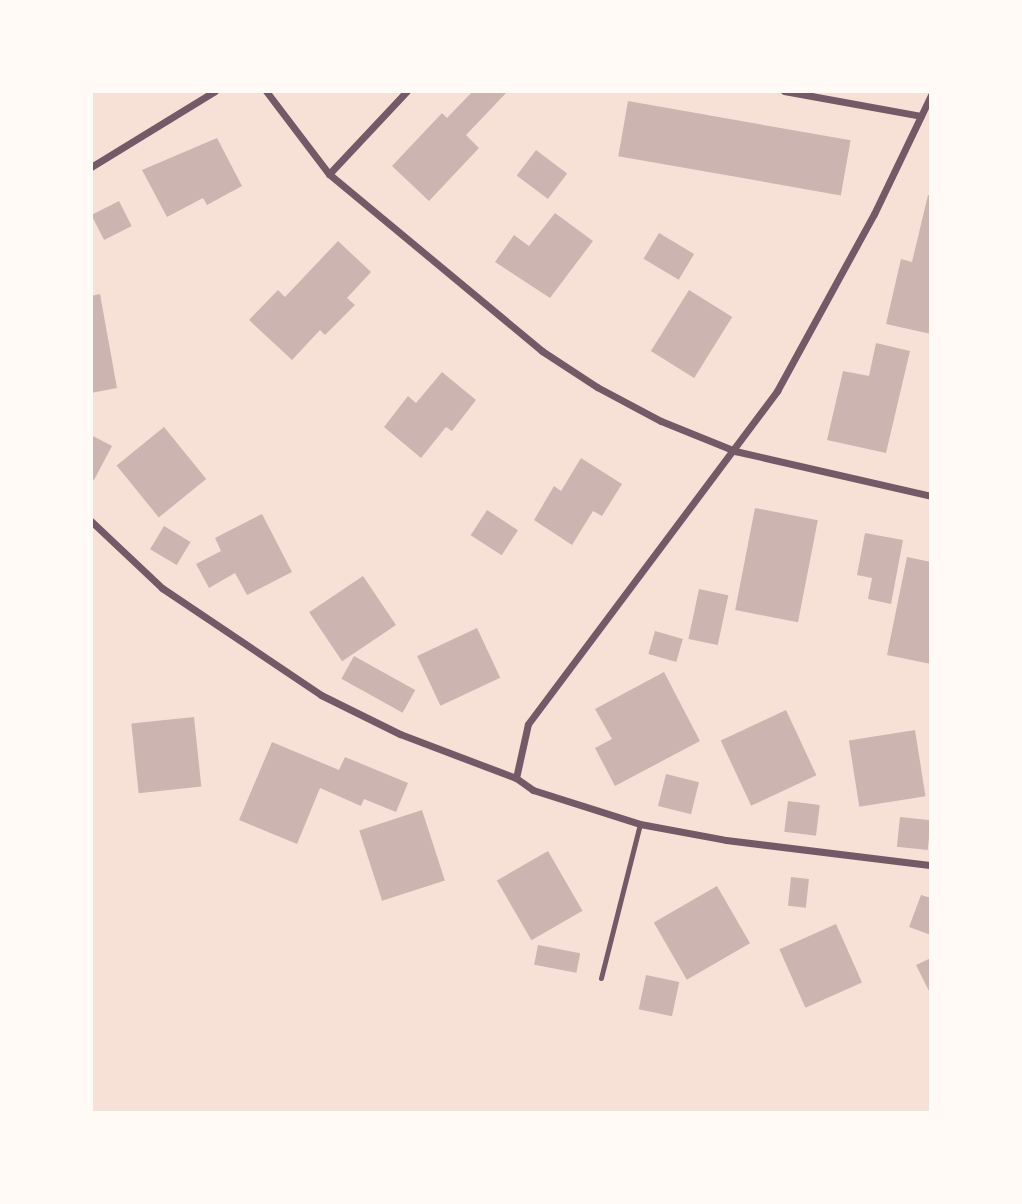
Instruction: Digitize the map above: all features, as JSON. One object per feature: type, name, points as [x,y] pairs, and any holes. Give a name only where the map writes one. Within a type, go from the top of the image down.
[{"type":"street","points":[[91,167],[215,91]]},
{"type":"street","points":[[266,91],[329,174],[542,351],[661,421],[735,451],[931,496]]},
{"type":"street","points":[[329,174],[407,91]]},
{"type":"street","points":[[784,91],[920,116]]},
{"type":"street","points":[[516,778],[528,724],[735,451],[777,391],[825,307],[931,95]]},
{"type":"street","points":[[91,521],[162,587],[321,695],[400,734],[516,778],[551,797],[640,824],[726,840],[931,865]]},
{"type":"lane","points":[[601,978],[640,824]]},
{"type":"building","points":[[473,91],[508,91],[466,135],[479,148],[429,201],[392,166],[442,113],[447,118]]},
{"type":"building","points":[[628,101],[851,140],[841,195],[618,156]]},
{"type":"building","points":[[217,138],[242,186],[207,205],[203,198],[167,217],[142,170]]},
{"type":"building","points":[[536,150],[567,173],[548,199],[517,176]]},
{"type":"building","points":[[928,195],[931,196],[931,334],[886,324],[901,259],[912,262]]},
{"type":"building","points":[[119,201],[132,226],[104,240],[91,215]]},
{"type":"building","points":[[555,213],[593,241],[550,298],[495,262],[514,235],[529,246]]},
{"type":"building","points":[[659,233],[694,254],[679,280],[644,259]]},
{"type":"building","points":[[338,241],[371,272],[347,298],[355,305],[325,335],[320,330],[292,360],[249,320],[278,290],[285,297]]},
{"type":"building","points":[[689,290],[732,317],[694,378],[651,351]]},
{"type":"building","points":[[100,294],[117,388],[91,393],[91,296]]},
{"type":"building","points":[[876,343],[910,351],[886,453],[827,440],[843,371],[869,376]]},
{"type":"building","points":[[442,372],[476,400],[452,431],[446,427],[421,458],[384,427],[408,396],[416,403]]},
{"type":"building","points":[[164,427],[206,479],[159,517],[117,465]]},
{"type":"building","points":[[91,435],[112,446],[94,480],[91,478]]},
{"type":"building","points":[[581,458],[622,484],[602,516],[593,511],[572,545],[534,520],[554,486],[561,491]]},
{"type":"building","points":[[755,508],[818,520],[798,622],[735,610]]},
{"type":"building","points":[[487,510],[518,530],[502,555],[471,535]]},
{"type":"building","points":[[262,514],[292,572],[247,595],[235,573],[209,588],[196,564],[221,551],[215,538]]},
{"type":"building","points":[[164,526],[191,542],[177,565],[150,549]]},
{"type":"building","points":[[865,533],[903,540],[891,604],[868,599],[872,578],[857,575]]},
{"type":"building","points":[[907,557],[931,562],[931,664],[887,655]]},
{"type":"building","points":[[363,576],[396,625],[342,661],[309,612]]},
{"type":"building","points":[[699,589],[728,595],[718,645],[688,639]]},
{"type":"building","points":[[477,628],[500,678],[440,706],[417,656]]},
{"type":"building","points":[[655,631],[683,639],[676,662],[648,654]]},
{"type":"building","points":[[354,656],[415,690],[403,713],[341,679]]},
{"type":"building","points":[[664,672],[700,741],[615,786],[595,748],[612,739],[595,709]]},
{"type":"building","points":[[786,710],[816,775],[751,806],[721,740]]},
{"type":"building","points":[[194,717],[201,787],[139,793],[131,724]]},
{"type":"building","points":[[915,730],[925,796],[859,807],[849,740]]},
{"type":"building","points":[[272,742],[339,770],[345,757],[408,783],[396,812],[364,799],[361,806],[320,788],[297,844],[239,820]]},
{"type":"building","points":[[666,774],[699,782],[691,814],[658,806]]},
{"type":"building","points":[[788,801],[820,805],[816,836],[784,832]]},
{"type":"building","points":[[422,810],[445,880],[382,901],[359,830]]},
{"type":"building","points":[[900,817],[931,820],[928,850],[897,847]]},
{"type":"building","points":[[548,851],[582,911],[531,940],[497,880]]},
{"type":"building","points":[[791,877],[809,879],[806,908],[788,906]]},
{"type":"building","points":[[717,886],[750,943],[687,980],[654,923]]},
{"type":"building","points":[[921,895],[931,898],[931,935],[909,927]]},
{"type":"building","points":[[836,924],[862,982],[805,1008],[779,949]]},
{"type":"building","points":[[538,945],[580,953],[576,973],[534,965]]},
{"type":"building","points":[[931,958],[931,995],[916,965]]},
{"type":"building","points":[[646,975],[679,982],[672,1016],[639,1009]]}]
